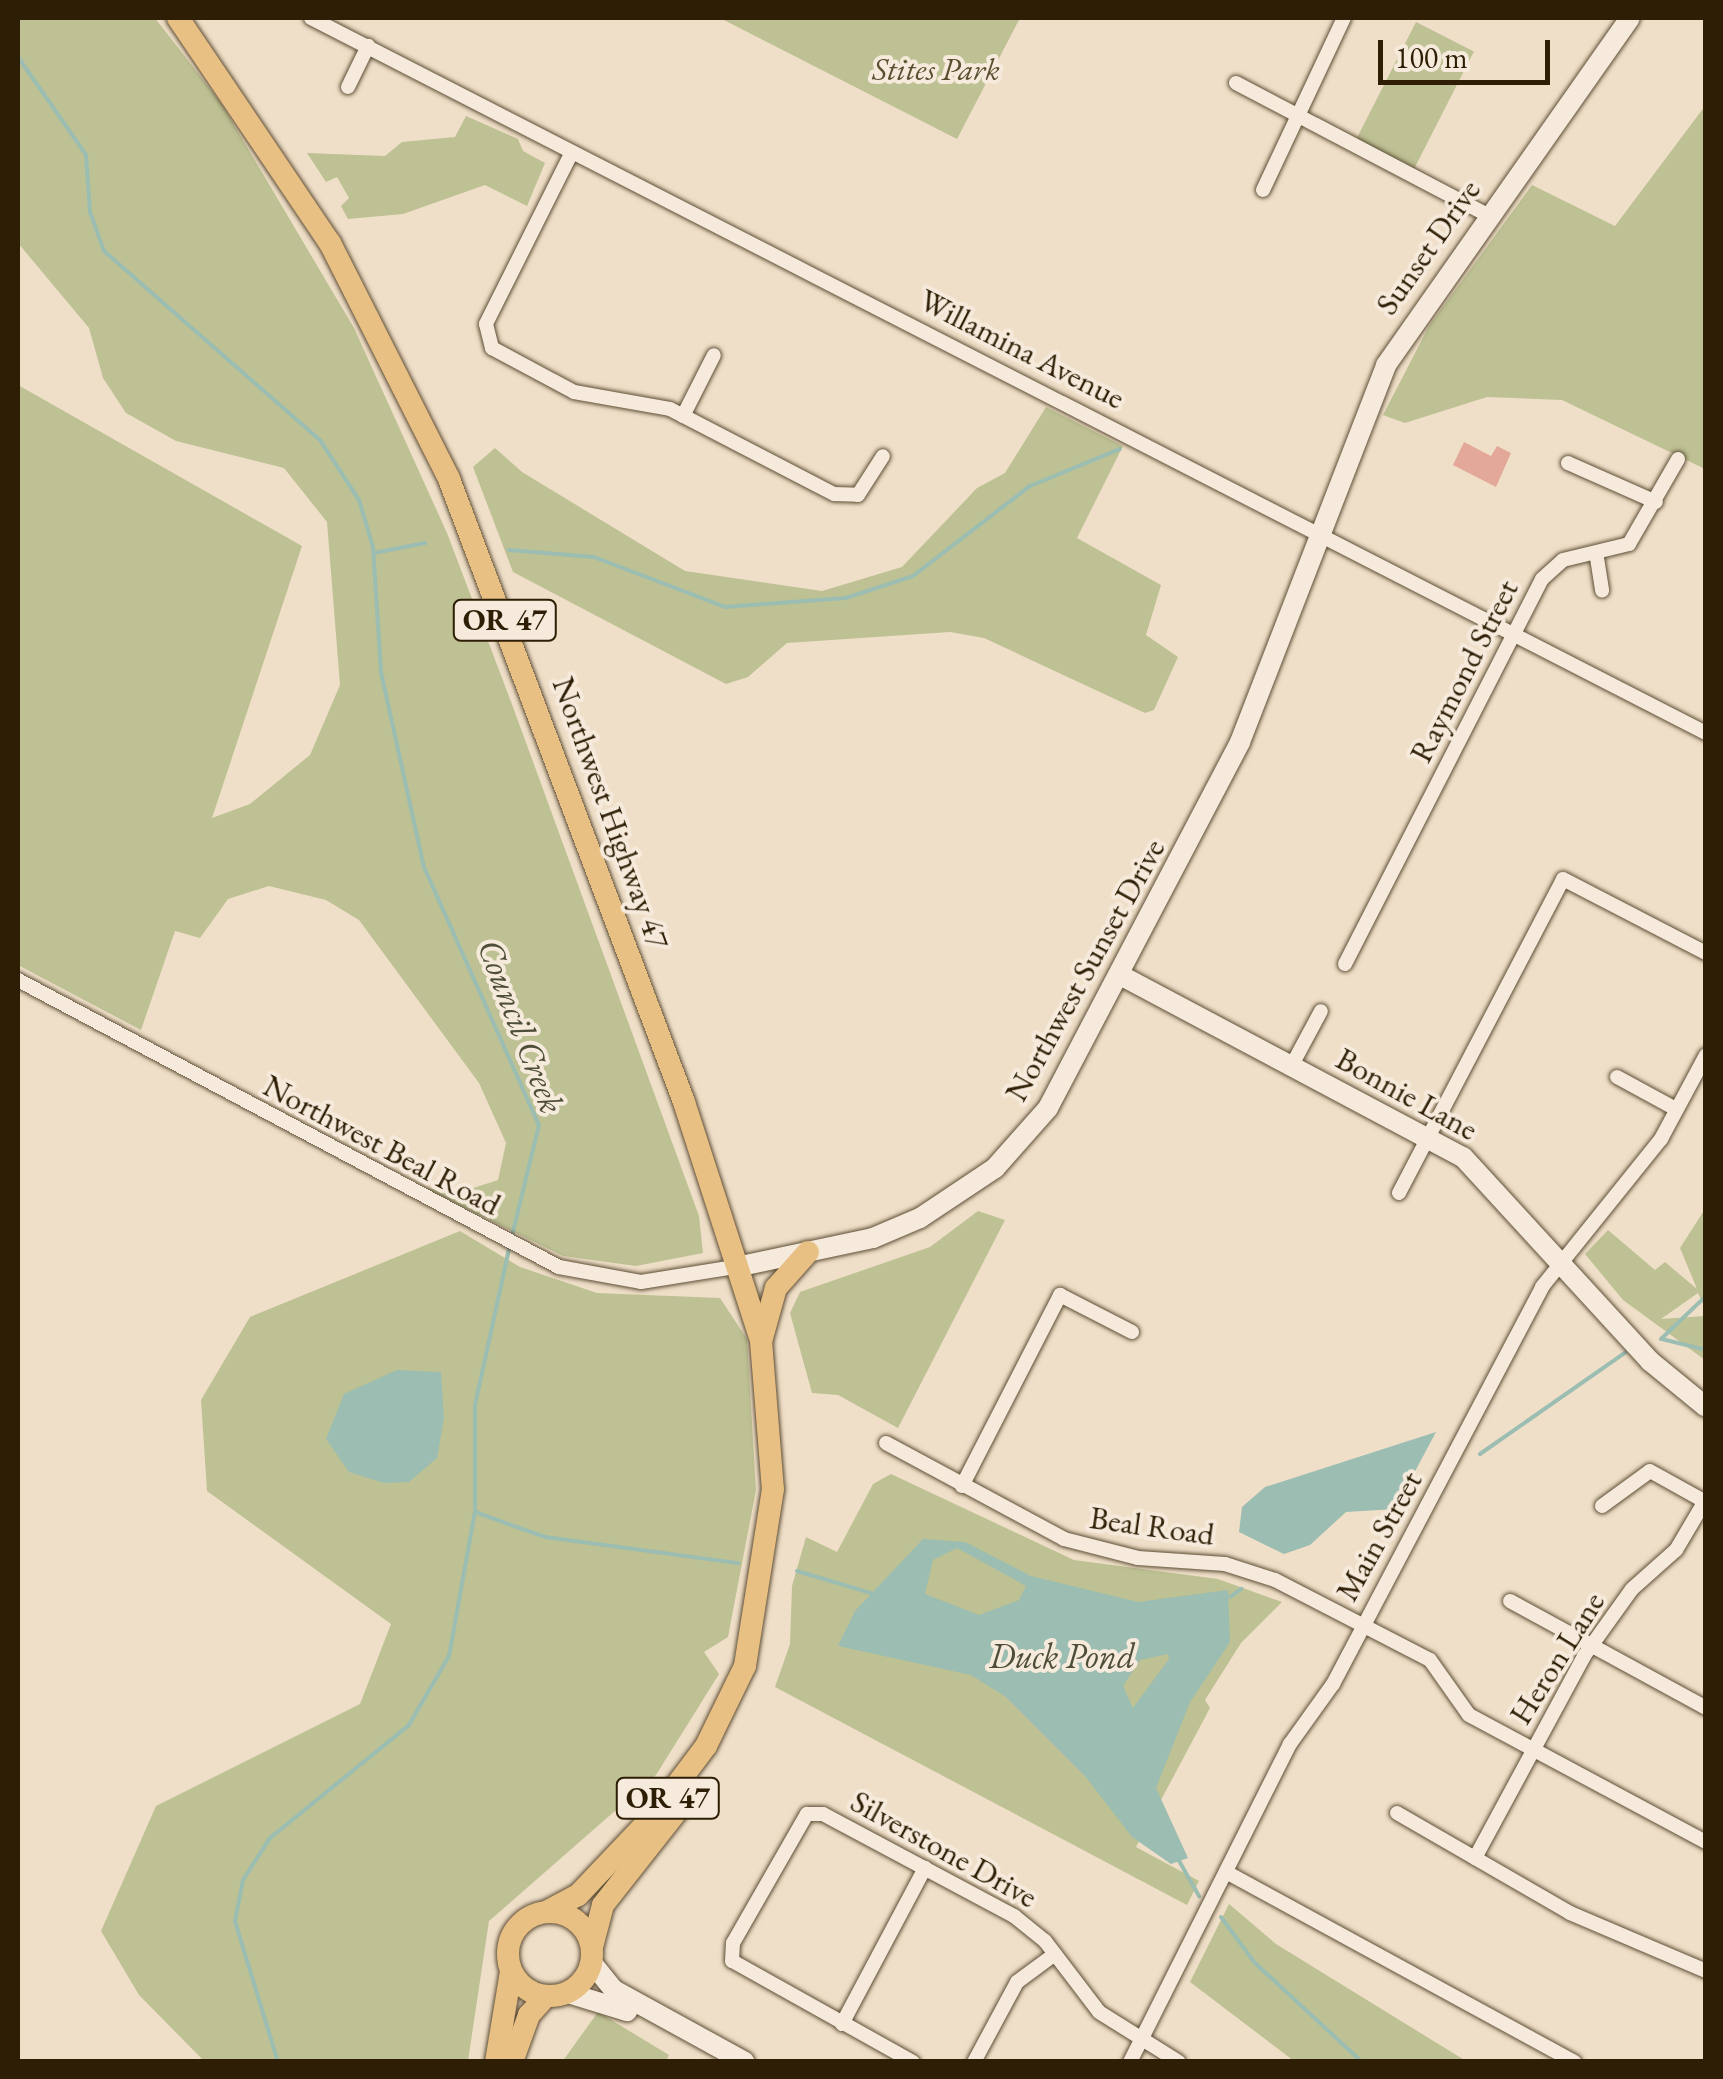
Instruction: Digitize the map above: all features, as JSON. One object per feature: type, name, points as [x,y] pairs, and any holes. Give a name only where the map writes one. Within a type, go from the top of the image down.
[{"type":"main road","name":"Northwest Highway 47","points":[[178,18],[330,242],[443,465],[742,1266],[761,1342],[772,1515],[761,1600],[722,1740],[696,1787],[604,1904],[592,1955]]},
{"type":"main road","points":[[761,1342],[776,1288],[808,1252]]},
{"type":"main road","name":"Northwest Highway 47","points":[[546,1912],[578,1895],[655,1814],[735,1694]]},
{"type":"main road","points":[[496,2062],[514,1932],[546,1912],[571,1917],[592,1955],[557,1995],[524,2024],[512,2062]]},
{"type":"main road","points":[[511,1971],[525,1989],[557,1995]]},
{"type":"street","name":"Willamina Avenue","points":[[311,18],[1706,734]]},
{"type":"street","points":[[1264,190],[1344,18]]},
{"type":"street","name":"Sunset Drive","points":[[1318,535],[1386,364],[1486,215],[1630,18]]},
{"type":"street","points":[[348,88],[368,46]]},
{"type":"street","points":[[1236,83],[1486,215]]},
{"type":"street","points":[[571,154],[490,315],[486,340],[574,392],[682,416],[852,498],[882,456]]},
{"type":"street","points":[[682,416],[714,355]]},
{"type":"street","name":"Raymond Street","points":[[1345,964],[1552,567],[1597,558],[1629,544],[1678,459]]},
{"type":"street","points":[[1568,463],[1656,502]]},
{"type":"street","name":"Northwest Sunset Drive","points":[[742,1266],[909,1223],[995,1168],[1057,1095],[1240,742],[1318,535]]},
{"type":"street","points":[[1597,558],[1602,591]]},
{"type":"street","points":[[1400,1193],[1563,879],[1706,952]]},
{"type":"street","name":"Bonnie Lane","points":[[1120,975],[1428,1136],[1477,1170],[1562,1258],[1650,1361],[1706,1406]]},
{"type":"street","name":"Northwest Beal Road","points":[[18,980],[529,1255],[628,1281],[742,1266]]},
{"type":"street","points":[[1292,1065],[1321,1011]]},
{"type":"street","name":"Main Street","points":[[1130,2062],[1226,1872],[1562,1258],[1650,1155],[1706,1055]]},
{"type":"street","points":[[1617,1077],[1676,1109]]},
{"type":"street","points":[[962,1486],[1060,1295],[1132,1332]]},
{"type":"street","name":"Beal Road","points":[[886,1443],[1064,1539],[1138,1558],[1225,1564],[1362,1624],[1430,1660],[1462,1710],[1706,1842]]},
{"type":"street","points":[[1602,1506],[1650,1471],[1705,1502]]},
{"type":"street","name":"Heron Lane","points":[[1476,1858],[1534,1749],[1632,1588],[1676,1550],[1705,1502]]},
{"type":"street","points":[[1510,1600],[1706,1708]]},
{"type":"street","name":"Silverstone Drive","points":[[842,2024],[732,1959],[760,1892],[808,1814],[925,1868],[1014,1916],[1055,1954],[1088,2002],[1179,2062]]},
{"type":"street","points":[[1397,1814],[1570,1913],[1706,1972]]},
{"type":"street","points":[[913,2062],[842,2024],[925,1868]]},
{"type":"street","points":[[1226,1872],[1575,2062]]},
{"type":"street","points":[[974,2062],[1017,1982],[1055,1954]]},
{"type":"street","points":[[592,1955],[614,1990],[745,2062]]},
{"type":"street","points":[[557,1995],[610,2002],[720,2062]]},
{"type":"green space","points":[[18,18],[155,18],[221,103],[354,328],[447,533],[513,707],[699,1216],[703,1253],[636,1266],[563,1256],[424,1188],[461,1192],[498,1180],[506,1143],[479,1083],[359,920],[326,900],[269,886],[228,899],[200,938],[175,931],[141,1030],[18,965],[18,385],[302,546],[212,818],[250,804],[310,755],[340,685],[327,522],[284,468],[176,441],[126,413],[103,378],[89,328],[18,243]]},
{"type":"green space","name":"Stites Park","points":[[720,18],[1020,18],[957,139]]},
{"type":"green space","points":[[1416,22],[1474,52],[1414,170],[1356,141]]},
{"type":"green space","points":[[1705,106],[1705,469],[1562,400],[1487,397],[1405,423],[1383,415],[1429,326],[1532,185],[1615,226]]},
{"type":"green space","points":[[466,116],[518,139],[523,151],[545,163],[527,206],[485,185],[403,214],[348,219],[341,206],[349,198],[337,177],[326,182],[307,153],[385,156],[402,142],[455,137]]},
{"type":"green space","points":[[1046,407],[1123,446],[1077,538],[1161,585],[1146,635],[1178,657],[1154,710],[1145,713],[984,638],[950,632],[787,643],[748,677],[726,684],[513,572],[473,467],[495,448],[522,472],[685,571],[822,591],[902,567],[977,488],[1005,473]]},
{"type":"green space","points":[[1705,1209],[1705,1308],[1698,1293],[1661,1319],[1705,1316],[1705,1360],[1623,1300],[1585,1254],[1608,1230],[1655,1270],[1665,1262],[1697,1289],[1680,1248]]},
{"type":"green space","points":[[978,1211],[1005,1220],[898,1428],[838,1395],[812,1393],[790,1313],[800,1292],[930,1247]]},
{"type":"green space","points":[[460,1231],[520,1267],[597,1293],[720,1298],[747,1339],[756,1490],[728,1637],[704,1652],[719,1674],[656,1775],[489,1921],[468,2061],[204,2061],[139,1995],[101,1931],[156,1806],[360,1704],[391,1624],[207,1491],[201,1400],[250,1317]]},
{"type":"green space","points":[[891,1474],[1074,1560],[1218,1579],[1282,1602],[1241,1643],[1205,1700],[1210,1708],[1136,1847],[1199,1881],[1187,1905],[775,1687],[790,1644],[792,1586],[806,1537],[837,1552],[873,1484]]},
{"type":"green space","points":[[1229,1904],[1276,1944],[1466,2061],[1294,2061],[1190,1982]]},
{"type":"green space","points":[[598,2012],[669,2055],[666,2061],[562,2062]]},
{"type":"water","points":[[397,1370],[441,1372],[444,1418],[437,1458],[409,1482],[384,1483],[349,1472],[326,1439],[344,1394]]},
{"type":"water","points":[[1436,1432],[1395,1509],[1346,1512],[1310,1545],[1284,1554],[1239,1532],[1242,1507],[1265,1487]]},
{"type":"water","name":"Duck Pond","points":[[923,1539],[965,1542],[1031,1576],[1138,1602],[1228,1590],[1230,1642],[1190,1702],[1156,1788],[1188,1858],[1171,1864],[1132,1837],[1085,1776],[1006,1697],[971,1675],[838,1646],[855,1611]],"holes":[[[957,1548],[1026,1586],[1019,1600],[979,1615],[925,1594],[933,1560]],[[1168,1654],[1169,1659],[1133,1708],[1123,1686],[1140,1660]]]},
{"type":"building","points":[[1464,442],[1491,456],[1497,446],[1511,453],[1496,487],[1453,465]]},
{"type":"waterway","name":"Council Creek","points":[[18,57],[86,155],[90,212],[104,251],[320,440],[359,500],[373,547],[381,672],[424,867],[539,1125],[512,1236]]},
{"type":"waterway","points":[[509,550],[594,557],[725,607],[846,598],[913,576],[1030,486],[1120,449]]},
{"type":"waterway","points":[[374,553],[425,543]]},
{"type":"waterway","name":"Council Creek","points":[[278,2062],[235,1921],[243,1880],[270,1838],[409,1725],[449,1656],[475,1512],[475,1405],[510,1245]]},
{"type":"waterway","points":[[1661,1339],[1706,1296]]},
{"type":"waterway","points":[[1662,1339],[1706,1350]]},
{"type":"waterway","points":[[1480,1454],[1625,1353]]},
{"type":"waterway","points":[[475,1512],[545,1537],[738,1563]]},
{"type":"waterway","points":[[797,1571],[874,1594]]},
{"type":"waterway","points":[[1230,1597],[1241,1589]]},
{"type":"waterway","points":[[1178,1859],[1199,1896]]},
{"type":"waterway","points":[[1221,1917],[1254,1962],[1362,2062]]}]
